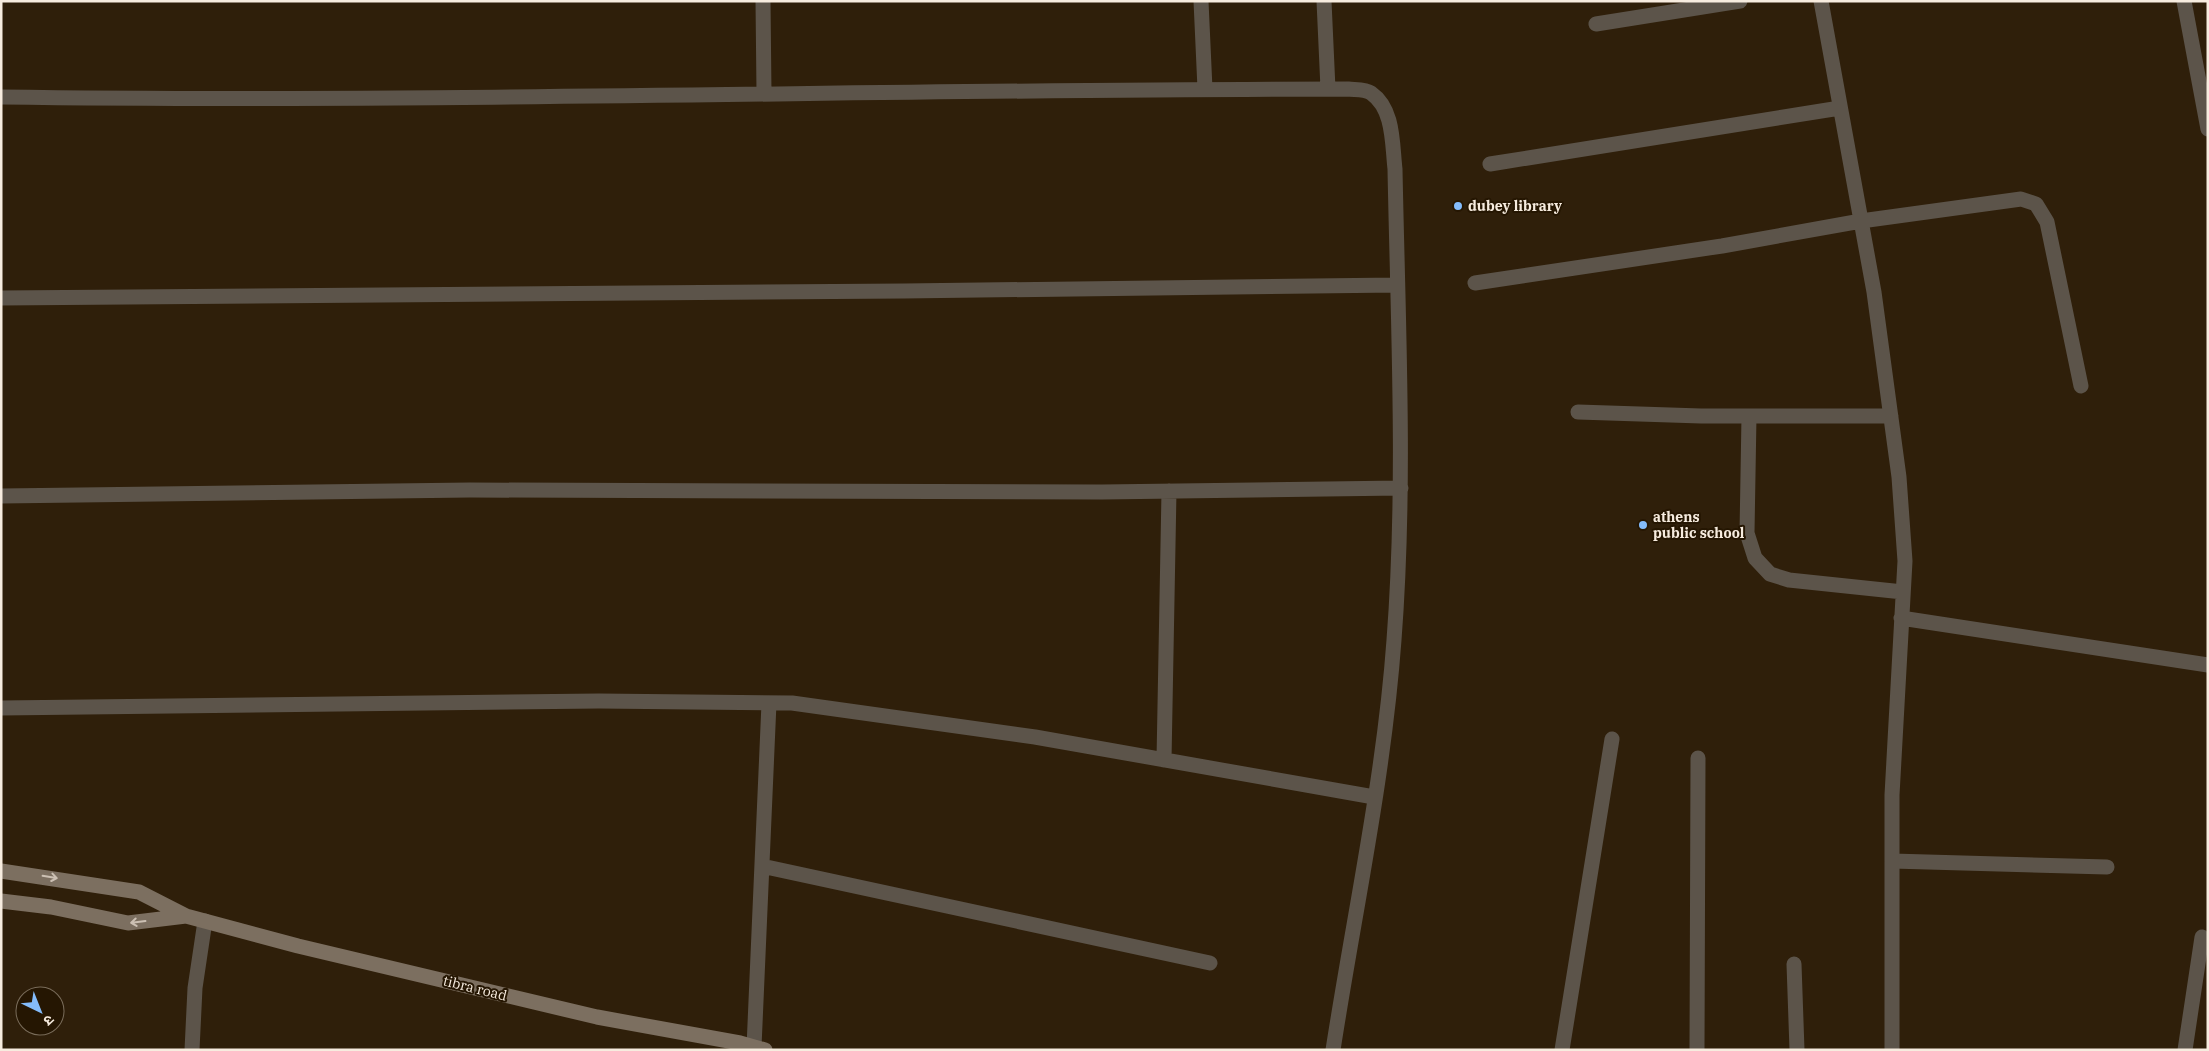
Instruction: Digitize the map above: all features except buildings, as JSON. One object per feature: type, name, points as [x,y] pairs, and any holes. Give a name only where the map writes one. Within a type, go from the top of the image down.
[{"type":"street","points":[[763,1],[764,93]]},
{"type":"street","points":[[1201,1],[1205,89]]},
{"type":"street","points":[[1324,1],[1328,89]]},
{"type":"street","points":[[1596,24],[1740,1]]},
{"type":"street","points":[[1821,1],[1874,292],[1902,514],[1905,561],[1892,795],[1892,1050]]},
{"type":"street","points":[[2184,1],[2208,129]]},
{"type":"street","points":[[1,97],[122,98],[1205,89],[1328,89],[1370,92],[1385,107],[1390,128],[1395,169],[1401,488],[1394,642],[1374,797],[1332,1050]]},
{"type":"street","points":[[1490,164],[1840,108]]},
{"type":"street","points":[[1475,283],[1722,246],[1861,221],[2021,199],[2036,204],[2047,222],[2081,386]]},
{"type":"street","points":[[1,298],[1397,285]]},
{"type":"street","points":[[1578,412],[1749,416],[1891,416]]},
{"type":"street","points":[[1749,416],[1747,533],[1755,558],[1770,574],[1789,580],[1903,592]]},
{"type":"street","points":[[1,496],[470,490],[1169,491],[1401,488]]},
{"type":"street","points":[[1164,760],[1169,491]]},
{"type":"street","points":[[1901,618],[2208,665]]},
{"type":"street","points":[[1,708],[599,701],[792,703],[1035,737],[1374,797]]},
{"type":"street","points":[[760,1048],[762,866],[769,703]]},
{"type":"street","points":[[1562,1050],[1612,740]]},
{"type":"street","points":[[1697,1050],[1698,758]]},
{"type":"street","points":[[1892,861],[2107,867]]},
{"type":"street","points":[[762,866],[1210,963]]},
{"type":"street","points":[[1,871],[139,892],[186,916]]},
{"type":"street","points":[[1,902],[51,907],[128,923],[186,916]]},
{"type":"street","name":"tibra road","points":[[186,916],[298,946],[716,1044],[760,1048]]},
{"type":"street","points":[[192,1050],[195,988],[205,920]]},
{"type":"street","points":[[2186,1050],[2202,937]]},
{"type":"street","points":[[1794,964],[1797,1050]]},
{"type":"place","name":"dubey library","points":[[1458,206]]},
{"type":"place","name":"athens public school","points":[[1643,525]]}]
